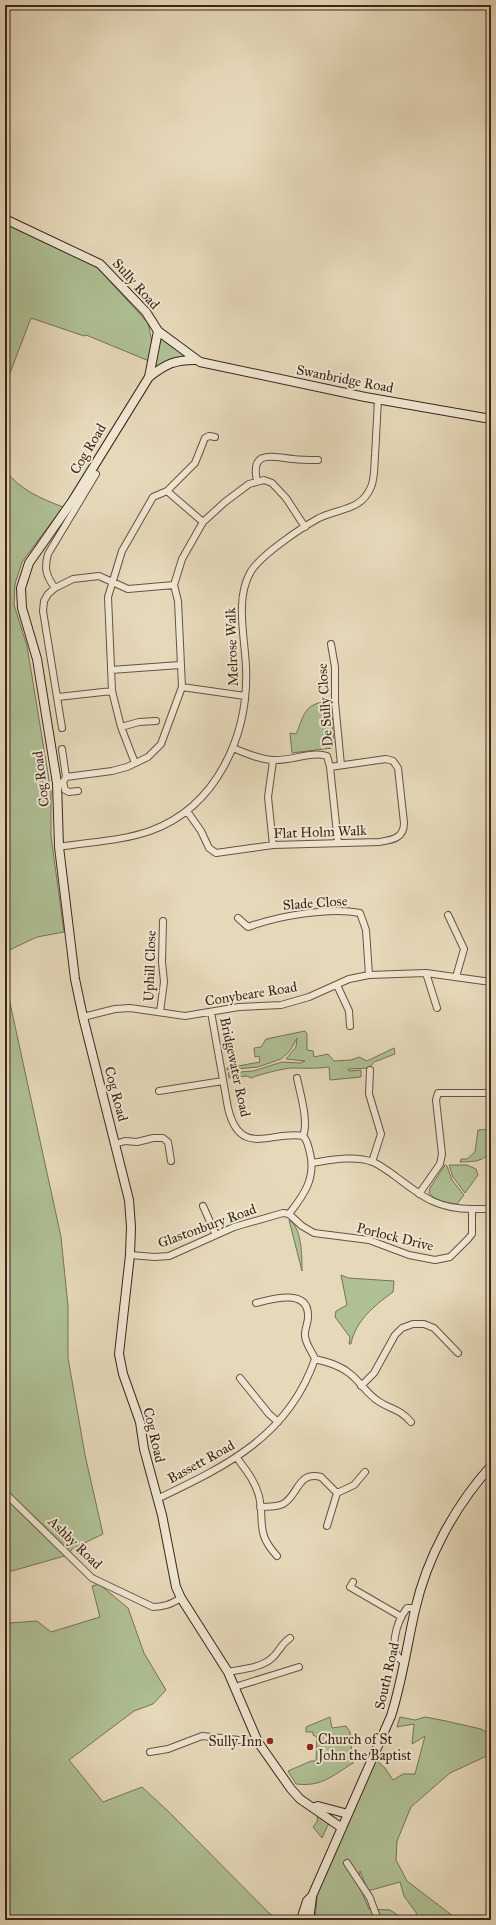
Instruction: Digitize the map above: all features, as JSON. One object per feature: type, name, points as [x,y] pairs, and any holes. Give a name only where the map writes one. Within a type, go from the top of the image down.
[{"type":"street","name":"Sully Road","points":[[5,219],[100,264],[146,312],[158,331],[195,360]]},
{"type":"street","name":"Cog Road","points":[[158,331],[149,377],[73,500],[29,563],[21,588],[22,608],[37,659],[56,783],[59,847],[75,979],[83,1017],[129,1200],[131,1227],[130,1255],[119,1354],[123,1374],[140,1422],[144,1449],[166,1534],[176,1587],[181,1598],[228,1672],[258,1742],[291,1789],[300,1798],[342,1828]]},
{"type":"street","name":"Cog Road","points":[[149,377],[171,362],[178,360],[195,360]]},
{"type":"street","name":"Swanbridge Road","points":[[195,360],[212,365],[378,399],[491,419]]},
{"type":"street","name":"Melrose Walk","points":[[59,847],[138,834],[160,826],[187,811],[214,782],[233,748],[245,696],[246,668],[243,601],[247,579],[260,559],[305,527],[321,518],[356,506],[369,492],[374,480],[378,399]]},
{"type":"street","points":[[136,764],[121,727],[112,691],[108,597],[122,551],[153,497],[167,491],[195,463],[205,438],[215,437]]},
{"type":"street","points":[[256,481],[257,464],[267,456],[273,455],[297,460],[318,460]]},
{"type":"street","points":[[55,588],[46,573],[45,565],[48,554],[96,474]]},
{"type":"street","points":[[66,776],[112,771],[136,764],[148,757],[161,744],[182,687],[178,602],[174,585],[182,559],[203,522],[224,502],[250,484],[256,481],[264,480],[272,483],[286,498],[305,527]]},
{"type":"street","points":[[167,491],[203,522]]},
{"type":"street","points":[[62,728],[43,611],[44,601],[55,588],[73,579],[99,576],[128,589],[174,585]]},
{"type":"street","name":"De Sully Close","points":[[331,644],[335,667],[335,709],[342,765]]},
{"type":"street","points":[[111,670],[180,665]]},
{"type":"street","points":[[182,687],[245,696]]},
{"type":"street","points":[[58,697],[112,691]]},
{"type":"street","points":[[121,727],[140,722],[156,721]]},
{"type":"street","points":[[233,748],[258,758],[273,760],[321,755],[327,756],[330,767],[338,843]]},
{"type":"street","points":[[62,749],[66,776],[63,782],[65,790],[69,792],[78,791]]},
{"type":"street","name":"Flat Holm Walk","points":[[187,811],[201,831],[209,848],[213,852],[219,853],[273,845],[379,842],[394,839],[402,833],[404,823],[398,768],[393,762],[386,759],[342,765]]},
{"type":"street","points":[[273,760],[268,797],[273,845]]},
{"type":"street","points":[[330,767],[342,765]]},
{"type":"street","name":"Slade Close","points":[[238,918],[248,927],[279,917],[338,911],[360,913],[366,930],[369,975]]},
{"type":"street","points":[[448,915],[464,949],[456,977]]},
{"type":"street","name":"Uphill Close","points":[[160,1012],[164,982],[162,962],[163,921]]},
{"type":"street","points":[[426,973],[437,1008]]},
{"type":"street","name":"Conybeare Road","points":[[83,1017],[114,1009],[130,1008],[185,1016],[239,1007],[281,1004],[294,1002],[349,979],[369,975],[426,973],[491,982]]},
{"type":"street","points":[[337,985],[350,1011],[350,1026]]},
{"type":"street","name":"Bridgewater Road","points":[[211,1012],[230,1120],[245,1136],[252,1139],[264,1140],[289,1136],[303,1136]]},
{"type":"street","points":[[370,1070],[369,1094],[381,1134],[372,1162]]},
{"type":"street","points":[[289,1214],[304,1195],[311,1174],[312,1163],[307,1141],[303,1136],[305,1122],[297,1078]]},
{"type":"street","points":[[158,1091],[223,1081]]},
{"type":"street","points":[[419,1194],[440,1164],[442,1154],[436,1100],[438,1093],[491,1093]]},
{"type":"street","points":[[115,1144],[125,1141],[137,1142],[154,1138],[163,1138],[168,1142],[171,1161]]},
{"type":"street","points":[[312,1163],[344,1159],[372,1162],[388,1171],[428,1200],[446,1207],[491,1209]]},
{"type":"street","points":[[203,1206],[216,1235]]},
{"type":"street","name":"Porlock Drive","points":[[289,1214],[302,1226],[314,1233],[369,1240],[409,1255],[435,1260],[450,1257],[472,1234],[472,1209]]},
{"type":"street","name":"Glastonbury Road","points":[[130,1255],[156,1257],[168,1256],[234,1227],[283,1213],[289,1214]]},
{"type":"street","points":[[256,1303],[289,1296],[304,1304],[308,1310],[309,1317],[305,1336],[307,1346],[315,1359],[350,1373],[361,1386],[379,1402],[399,1410],[411,1422]]},
{"type":"street","points":[[361,1386],[374,1373],[395,1335],[402,1328],[412,1324],[424,1324],[434,1328],[458,1353]]},
{"type":"street","name":"Bassett Road","points":[[157,1499],[219,1469],[237,1458],[260,1440],[278,1422],[303,1386],[315,1359]]},
{"type":"street","points":[[240,1378],[269,1414],[278,1422]]},
{"type":"street","points":[[237,1458],[254,1482],[260,1507],[260,1525],[263,1538],[277,1556]]},
{"type":"street","name":"South Road","points":[[309,1920],[312,1896],[391,1716],[397,1699],[415,1608],[427,1572],[445,1533],[463,1502],[491,1466]]},
{"type":"street","points":[[327,1526],[337,1493],[354,1485],[365,1472]]},
{"type":"street","points":[[260,1507],[283,1504],[289,1499],[301,1481],[308,1476],[321,1477],[337,1493]]},
{"type":"street","name":"Ashby Road","points":[[5,1493],[92,1578],[153,1607],[166,1605],[181,1598]]},
{"type":"street","points":[[353,1582],[350,1587],[400,1616]]},
{"type":"street","points":[[404,1662],[398,1659],[395,1647],[400,1616],[407,1608],[415,1608]]},
{"type":"street","points":[[228,1672],[261,1665],[272,1658],[282,1643],[290,1638]]},
{"type":"street","points":[[235,1687],[299,1668]]},
{"type":"street","points":[[150,1752],[168,1749],[202,1736],[258,1742]]},
{"type":"street","name":"Cog Road","points":[[314,1807],[318,1806],[348,1814]]},
{"type":"street","points":[[347,1863],[370,1898],[378,1920]]},
{"type":"street","name":"South Road","points":[[301,1920],[307,1901],[312,1896]]},
{"type":"green space","points":[[5,223],[94,264],[148,323],[152,342],[149,361],[86,335],[84,336],[31,318],[5,386]]},
{"type":"green space","points":[[160,338],[185,356],[171,359],[154,369]]},
{"type":"green space","points":[[5,470],[17,483],[31,493],[63,507],[22,562],[15,584],[14,605],[27,646],[51,792],[51,836],[64,932],[37,937],[5,952]]},
{"type":"green space","points":[[329,701],[331,703],[334,743],[332,744],[332,748],[292,753],[290,733],[296,734],[306,711],[310,707],[320,702]]},
{"type":"green space","points":[[5,980],[61,1237],[68,1306],[68,1358],[85,1455],[103,1534],[72,1549],[68,1555],[5,1573]]},
{"type":"green space","points":[[305,1031],[307,1034],[307,1050],[313,1051],[314,1057],[328,1054],[334,1061],[351,1060],[359,1057],[367,1061],[394,1048],[395,1054],[374,1062],[369,1068],[348,1069],[349,1071],[361,1070],[361,1077],[330,1080],[329,1067],[291,1068],[282,1069],[251,1078],[247,1076],[229,1078],[228,1073],[253,1071],[282,1062],[300,1063],[305,1061],[286,1059],[296,1047],[297,1038],[290,1051],[281,1059],[258,1067],[227,1070],[227,1068],[260,1062],[259,1056],[255,1057],[254,1048],[261,1047],[266,1039]]},
{"type":"green space","points":[[491,1129],[490,1146],[486,1156],[477,1161],[460,1162],[461,1159],[467,1159],[475,1152],[478,1130]]},
{"type":"green space","points":[[445,1165],[447,1166],[452,1180],[464,1195],[457,1204],[438,1200],[429,1193],[430,1188]]},
{"type":"green space","points":[[449,1165],[467,1165],[476,1169],[478,1175],[465,1193],[453,1177]]},
{"type":"green space","points":[[289,1220],[297,1229],[299,1236],[302,1271]]},
{"type":"green space","points":[[341,1275],[348,1278],[394,1281],[393,1292],[379,1302],[361,1321],[353,1336],[351,1344],[349,1344],[350,1337],[335,1317],[336,1311],[347,1305]]},
{"type":"green space","points":[[99,1584],[128,1608],[144,1653],[166,1690],[153,1704],[134,1711],[69,1760],[103,1802],[142,1787],[169,1812],[269,1913],[280,1920],[5,1920],[5,1617],[10,1623],[37,1621],[51,1632],[100,1617],[92,1586]]},
{"type":"green space","points":[[330,1717],[332,1728],[346,1726],[350,1732],[353,1763],[326,1780],[313,1784],[296,1784],[288,1771],[311,1761],[316,1761],[317,1737],[313,1735],[313,1732],[306,1732],[306,1727]]},
{"type":"green space","points":[[400,1717],[415,1720],[425,1717],[446,1721],[481,1729],[491,1735],[491,1754],[450,1773],[411,1807],[397,1841],[396,1860],[407,1881],[458,1920],[409,1920],[417,1914],[404,1896],[400,1882],[368,1891],[360,1871],[359,1886],[369,1909],[390,1910],[405,1920],[315,1920],[318,1887],[376,1760],[385,1768],[393,1780],[403,1774],[415,1774],[425,1736],[412,1744],[414,1724],[397,1727]]},
{"type":"green space","points":[[318,1814],[329,1823],[322,1838],[313,1827],[317,1822]]},
{"type":"place","name":"Sully Inn","points":[[270,1741]]},
{"type":"place","name":"Church of St John the Baptist","points":[[310,1747]]}]
